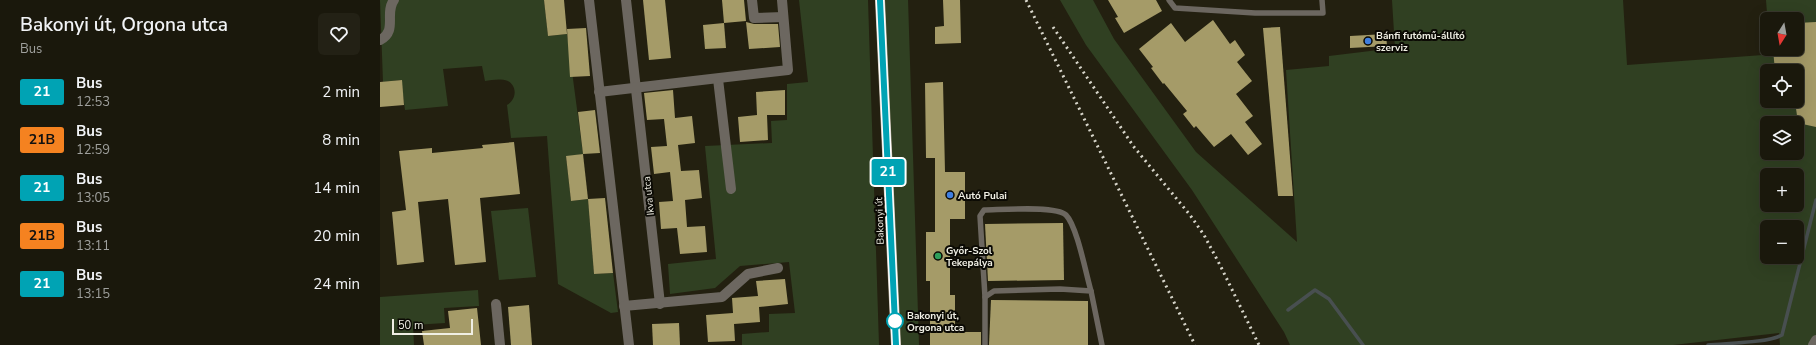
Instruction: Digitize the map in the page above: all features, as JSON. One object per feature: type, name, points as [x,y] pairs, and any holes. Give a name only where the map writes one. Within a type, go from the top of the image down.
[{"type":"main road","name":"Bakonyi út","points":[[880,0],[896,345]]},
{"type":"street","points":[[380,40],[386,36],[391,27],[391,4],[394,0]]},
{"type":"street","points":[[589,0],[629,345]]},
{"type":"street","name":"Ikva utca","points":[[626,0],[660,304]]},
{"type":"street","points":[[752,0],[754,18],[783,17]]},
{"type":"street","points":[[599,92],[636,89],[788,70],[782,0]]},
{"type":"street","points":[[718,79],[730,189]]},
{"type":"street","points":[[624,306],[660,304],[722,297],[748,274],[778,268]]},
{"type":"street","points":[[496,304],[500,345]]},
{"type":"street","points":[[1813,345],[1816,340]]},
{"type":"lane","points":[[1169,0],[1175,8],[1323,14],[1322,0]]},
{"type":"lane","points":[[985,345],[985,297],[980,216],[984,210],[1039,209],[1061,212],[1066,215],[1073,226],[1091,291],[1102,345]]},
{"type":"lane","points":[[985,297],[994,291],[1060,289],[1091,291]]},
{"type":"green space","points":[[380,0],[544,0],[548,36],[567,34],[583,154],[566,157],[571,201],[588,199],[594,274],[613,273],[618,312],[611,313],[558,284],[547,136],[511,138],[507,105],[514,97],[515,93],[511,84],[508,81],[502,80],[485,81],[482,66],[443,69],[448,106],[405,110],[401,80],[383,82]]},
{"type":"green space","points":[[799,0],[868,0],[879,345],[742,345],[742,334],[769,332],[769,314],[795,313],[789,262],[740,266],[715,288],[670,294],[668,264],[716,259],[705,146],[772,143],[771,121],[787,120],[787,84],[808,82]]},
{"type":"green space","points":[[880,0],[908,0],[919,345],[898,345]]},
{"type":"green space","points":[[1060,0],[1093,0],[1114,39],[1196,152],[1297,242],[1286,70],[1329,66],[1329,56],[1395,48],[1392,0],[1623,0],[1627,65],[1760,55],[1804,56],[1804,12],[1767,12],[1766,0],[1816,0],[1816,345],[1780,345],[1779,333],[1673,345],[1290,345],[1284,332],[1192,190],[1086,45]]},
{"type":"green space","points":[[528,208],[536,277],[499,280],[491,211]]},
{"type":"green space","points":[[478,290],[479,306],[444,308],[445,323],[413,325],[414,345],[380,345],[380,297]]},
{"type":"building","points":[[544,0],[564,0],[567,34],[548,36]]},
{"type":"building","points":[[643,0],[665,0],[671,58],[649,60]]},
{"type":"building","points":[[722,0],[744,0],[746,21],[724,23]]},
{"type":"building","points":[[943,0],[960,0],[961,43],[935,44],[935,27],[944,26]]},
{"type":"building","points":[[1108,0],[1156,0],[1162,11],[1124,33],[1115,18],[1118,17]]},
{"type":"building","points":[[1213,20],[1230,44],[1235,40],[1245,55],[1237,62],[1252,81],[1236,94],[1253,116],[1245,122],[1262,144],[1248,155],[1231,134],[1214,147],[1196,126],[1194,128],[1183,114],[1187,111],[1164,83],[1163,84],[1151,68],[1153,67],[1139,49],[1171,23],[1185,42]]},
{"type":"building","points":[[746,22],[754,24],[778,24],[780,47],[749,49]]},
{"type":"building","points":[[1816,22],[1816,127],[1804,124],[1804,116],[1797,116],[1796,108],[1804,108],[1804,64],[1774,64],[1774,56],[1804,56],[1804,23]]},
{"type":"building","points":[[724,23],[726,48],[705,49],[703,25]]},
{"type":"building","points":[[1280,27],[1293,196],[1278,196],[1263,28]]},
{"type":"building","points":[[586,28],[590,76],[570,77],[567,29]]},
{"type":"building","name":"Bánfi futómű-állító szerviz","points":[[1386,34],[1387,46],[1350,48],[1350,36]]},
{"type":"building","points":[[402,80],[404,105],[380,107],[380,82]]},
{"type":"building","points":[[943,82],[945,172],[965,172],[965,219],[950,219],[950,295],[955,295],[955,332],[981,332],[981,345],[930,345],[930,281],[926,281],[926,232],[935,232],[935,158],[926,158],[925,83]]},
{"type":"building","points":[[673,90],[675,118],[692,116],[695,143],[678,145],[681,171],[699,170],[702,198],[685,200],[687,227],[705,226],[707,252],[680,254],[677,228],[661,229],[659,202],[673,201],[670,172],[654,174],[651,147],[667,146],[664,119],[647,120],[644,93]]},
{"type":"building","points":[[785,90],[785,115],[767,115],[768,140],[740,142],[738,117],[757,115],[756,92]]},
{"type":"building","points":[[595,110],[600,153],[583,154],[578,112]]},
{"type":"building","points":[[514,142],[520,194],[480,198],[486,262],[455,265],[448,199],[418,202],[424,262],[397,265],[392,212],[406,210],[399,151],[432,148],[432,153],[483,148],[482,145]]},
{"type":"building","points":[[583,154],[588,199],[571,201],[566,156]]},
{"type":"building","points":[[605,198],[613,273],[594,274],[588,199]]},
{"type":"building","points":[[1063,223],[1064,280],[988,281],[985,224]]},
{"type":"building","points":[[785,279],[788,304],[759,307],[760,322],[734,324],[735,341],[708,342],[706,315],[733,313],[732,298],[758,296],[756,281]]},
{"type":"building","points":[[991,300],[1088,301],[1088,345],[989,345]]},
{"type":"building","points":[[529,305],[532,345],[511,345],[508,307]]},
{"type":"building","points":[[477,308],[481,345],[424,345],[422,331],[450,328],[448,311]]},
{"type":"building","points":[[679,323],[680,345],[653,345],[652,324]]},
{"type":"waterway","points":[[1708,345],[1767,340],[1782,335],[1816,200]]},
{"type":"waterway","points":[[1288,310],[1315,290],[1329,299],[1363,345]]},
{"type":"railway","points":[[1026,0],[1195,345]]},
{"type":"railway","points":[[1053,27],[1134,147],[1190,215],[1204,235],[1259,345]]},
{"type":"bus line","name":"21","points":[[880,0],[896,345]]},
{"type":"place","name":"Bánfi futómű-állító szerviz","points":[[1368,41]]},
{"type":"place","name":"Autó Pulai","points":[[950,195]]},
{"type":"place","name":"Győr-Szol Tekepálya","points":[[938,256]]},
{"type":"place","name":"Bakonyi út, Orgona utca","points":[[895,321]]}]
